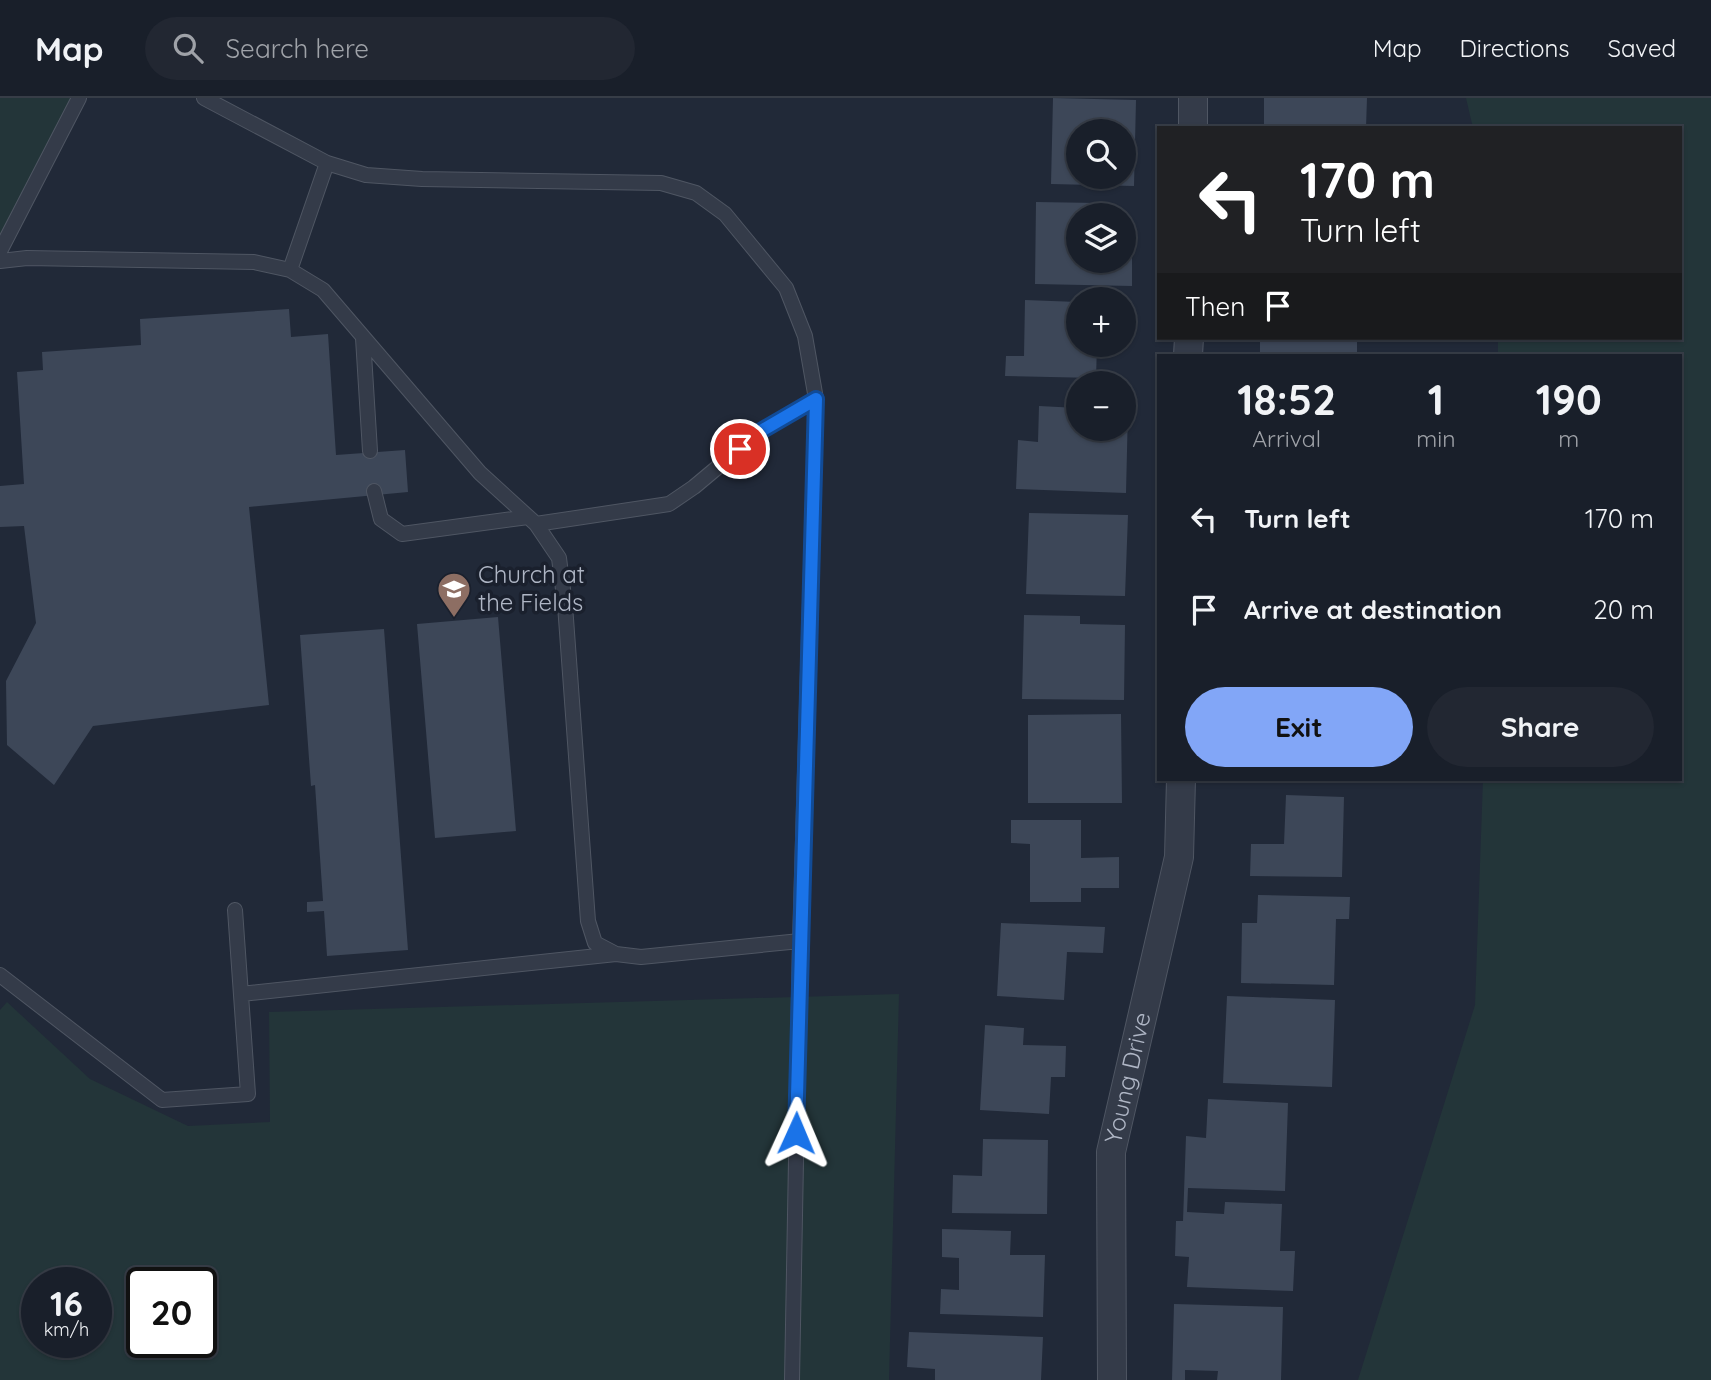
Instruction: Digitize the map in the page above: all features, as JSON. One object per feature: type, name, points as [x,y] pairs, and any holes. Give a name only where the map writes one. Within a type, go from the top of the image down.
[{"type":"street","points":[[1193,98],[1193,126]]},
{"type":"street","name":"Young Drive","points":[[1112,1380],[1111,1152],[1179,858],[1181,781]]},
{"type":"lane","points":[[0,251],[79,98]]},
{"type":"lane","points":[[204,98],[327,163],[366,174],[411,178],[661,183],[696,193],[725,214],[786,288],[805,336],[816,399],[800,941],[792,1380]]},
{"type":"lane","points":[[290,271],[327,163]]},
{"type":"lane","points":[[0,261],[27,258],[254,262],[290,271],[323,290],[480,474],[532,521],[559,558],[565,605],[588,921],[595,943],[616,954]]},
{"type":"lane","points":[[363,338],[370,451]]},
{"type":"lane","points":[[374,491],[381,519],[402,534],[669,504],[694,488],[761,431],[816,399]]},
{"type":"lane","points":[[0,975],[162,1100],[248,1094],[235,910]]},
{"type":"lane","points":[[241,995],[616,954],[641,957],[800,941]]},
{"type":"shaded area","points":[[0,98],[71,98],[0,244]]},
{"type":"shaded area","points":[[1466,98],[1711,98],[1711,1380],[1358,1380],[1475,1005],[1483,781],[1682,781],[1682,354],[1498,354],[1498,340],[1682,340],[1682,126],[1473,126]]},
{"type":"shaded area","points":[[899,994],[889,1380],[0,1380],[0,1010],[7,1002],[90,1079],[188,1126],[270,1122],[269,1012]]},
{"type":"building","points":[[1053,98],[1136,100],[1136,119],[1066,119],[1066,184],[1051,184]]},
{"type":"building","points":[[1264,98],[1367,98],[1366,126],[1264,126]]},
{"type":"building","points":[[1036,202],[1098,203],[1066,203],[1066,273],[1132,273],[1132,286],[1035,284]]},
{"type":"building","points":[[1025,300],[1066,302],[1066,357],[1097,357],[1096,371],[1066,371],[1066,377],[1005,376],[1006,356],[1024,356]]},
{"type":"building","points":[[289,309],[291,337],[328,334],[336,455],[405,450],[408,492],[249,507],[269,705],[93,726],[54,785],[7,745],[6,681],[36,623],[24,526],[0,527],[0,486],[24,484],[17,372],[43,370],[42,352],[141,345],[140,319]]},
{"type":"building","points":[[1260,340],[1357,340],[1357,354],[1260,354]]},
{"type":"building","points":[[1039,406],[1066,407],[1066,441],[1127,441],[1126,493],[1016,489],[1018,440],[1038,442]]},
{"type":"building","points":[[1029,513],[1128,515],[1125,596],[1026,594]]},
{"type":"building","points":[[1024,615],[1080,616],[1080,624],[1125,625],[1124,700],[1022,699]]},
{"type":"building","points":[[498,617],[516,831],[435,838],[417,624]]},
{"type":"building","points":[[384,629],[408,950],[327,956],[324,911],[307,912],[307,902],[323,901],[300,635]]},
{"type":"building","points":[[1121,714],[1122,803],[1028,803],[1028,715]]},
{"type":"building","points":[[1286,795],[1344,797],[1342,877],[1250,876],[1251,844],[1284,844]]},
{"type":"building","points":[[1011,820],[1081,820],[1081,858],[1119,857],[1119,888],[1081,888],[1081,902],[1030,902],[1030,844],[1011,843]]},
{"type":"building","points":[[1258,895],[1350,897],[1349,919],[1336,919],[1334,985],[1241,983],[1242,923],[1257,923]]},
{"type":"building","points":[[1001,923],[1105,927],[1103,953],[1067,952],[1064,1000],[997,996]]},
{"type":"building","points":[[1227,996],[1335,1000],[1332,1087],[1223,1083]]},
{"type":"building","points":[[985,1025],[1024,1028],[1023,1045],[1066,1046],[1065,1077],[1051,1077],[1049,1114],[980,1110]]},
{"type":"building","points":[[1208,1099],[1288,1103],[1285,1191],[1188,1188],[1187,1212],[1224,1214],[1225,1202],[1282,1204],[1280,1251],[1295,1251],[1293,1291],[1187,1287],[1189,1257],[1175,1256],[1176,1221],[1183,1221],[1186,1136],[1206,1138]]},
{"type":"building","points":[[983,1139],[1048,1140],[1047,1214],[952,1213],[953,1175],[982,1176]]},
{"type":"building","points":[[942,1229],[1011,1231],[1010,1255],[1045,1255],[1043,1317],[940,1314],[941,1289],[959,1290],[959,1258],[942,1257]]},
{"type":"building","points":[[1174,1304],[1283,1307],[1281,1380],[1217,1380],[1218,1371],[1185,1370],[1185,1380],[1172,1380]]},
{"type":"building","points":[[909,1332],[1043,1337],[1041,1380],[935,1380],[935,1369],[907,1367]]},
{"type":"place","name":"Church at the Fields","points":[[454,619]]},
{"type":"route","points":[[740,449],[761,431],[816,399],[796,1133]]}]
